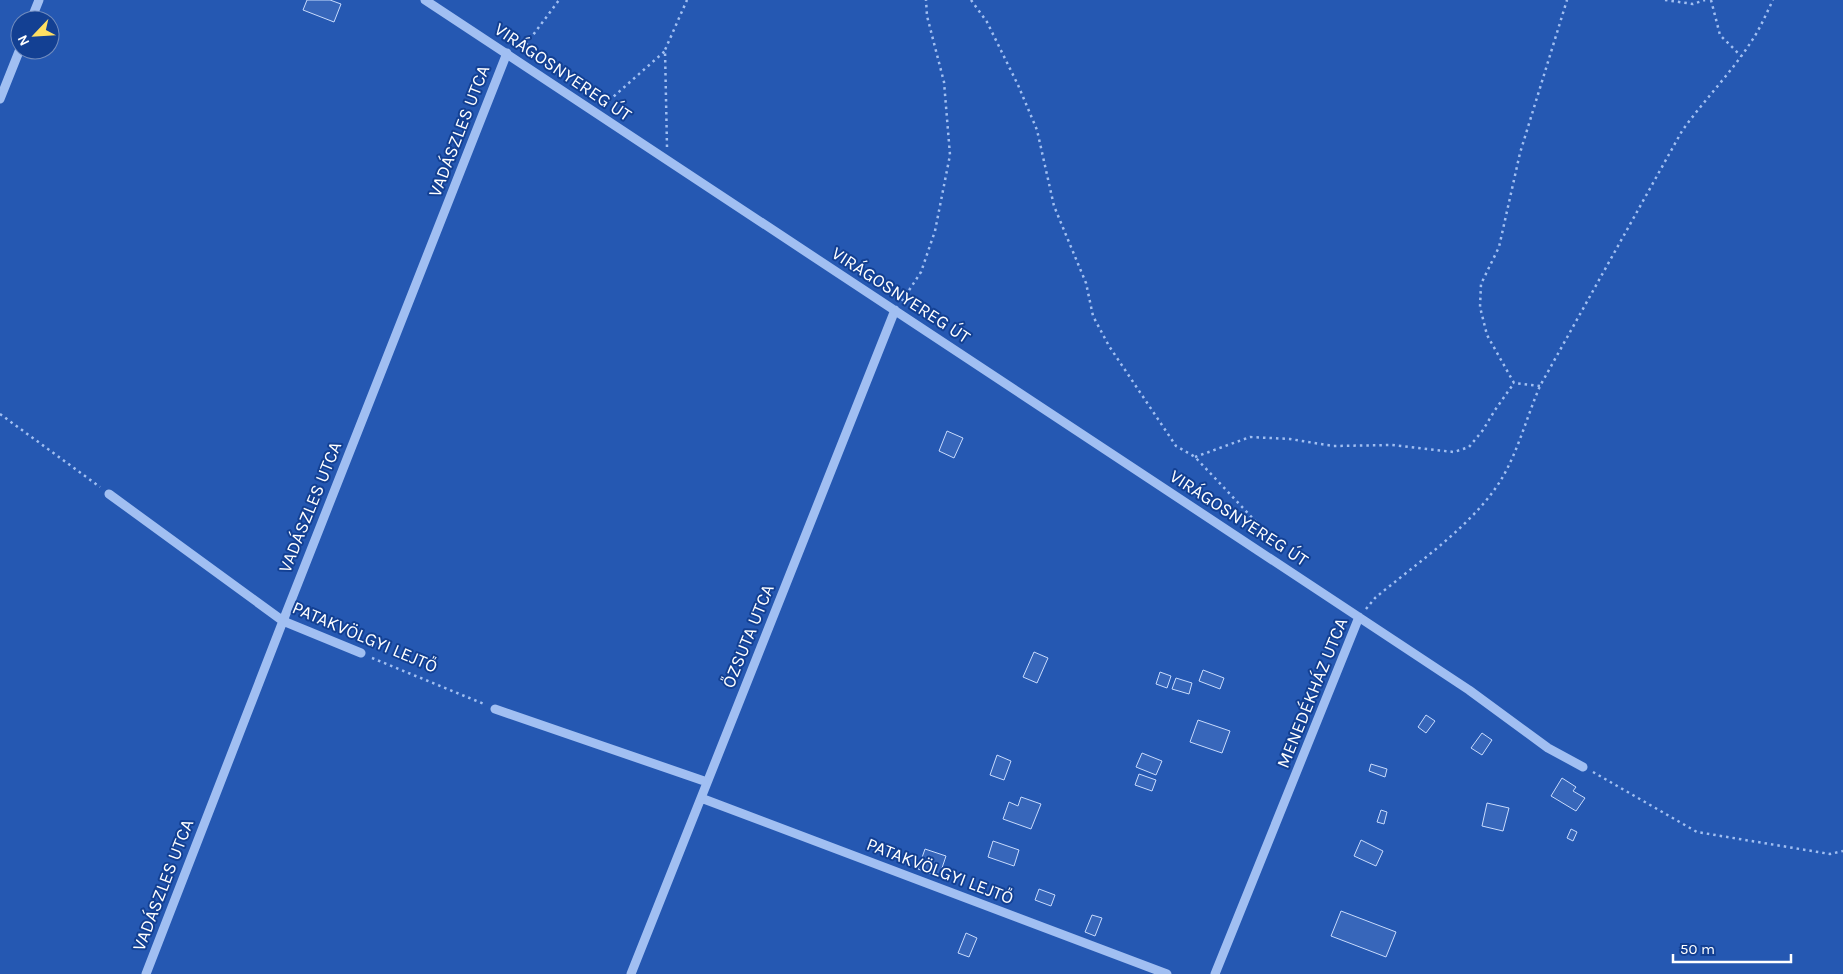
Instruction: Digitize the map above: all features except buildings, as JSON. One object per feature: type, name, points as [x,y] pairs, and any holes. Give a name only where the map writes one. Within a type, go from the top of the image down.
[{"type":"street","name":"VIRÁGOSNYEREG ÚT","points":[[425,0],[1359,617]]},
{"type":"street","name":"VADÁSZLES UTCA","points":[[146,974],[507,54]]},
{"type":"street","points":[[0,99],[15,60]]},
{"type":"street","name":"ŐZSUTA UTCA","points":[[631,974],[895,310]]},
{"type":"street","name":"PATAKVÖLGYI LEJTŐ","points":[[109,494],[283,621],[361,653]]},
{"type":"street","name":"MENEDÉKHÁZ UTCA","points":[[1215,974],[1359,617],[1469,690],[1548,748],[1583,767]]},
{"type":"street","points":[[495,709],[707,782]]},
{"type":"street","name":"PATAKVÖLGYI LEJTŐ","points":[[701,798],[1167,974]]},
{"type":"path","points":[[515,59],[559,0]]},
{"type":"path","points":[[667,160],[665,50],[686,0]]},
{"type":"path","points":[[895,310],[921,272],[924,264],[935,231],[950,155],[944,82],[927,16],[926,0]]},
{"type":"path","points":[[972,0],[987,22],[1018,85],[1036,130],[1054,206],[1086,283],[1093,316],[1109,346],[1176,446],[1195,456],[1277,544],[1284,567]]},
{"type":"path","points":[[1514,383],[1486,335],[1480,308],[1481,284],[1499,247],[1520,153],[1567,0]]},
{"type":"path","points":[[1665,0],[1693,4],[1705,0]]},
{"type":"path","points":[[1711,0],[1720,35],[1741,57]]},
{"type":"path","points":[[1359,617],[1375,598],[1457,530],[1492,493],[1512,457],[1540,386],[1682,131],[1753,40],[1773,0]]},
{"type":"path","points":[[595,113],[665,50]]},
{"type":"path","points":[[1195,456],[1250,437],[1290,439],[1333,446],[1392,446],[1454,452],[1469,447],[1483,430],[1514,383]]},
{"type":"path","points":[[1514,383],[1540,386]]},
{"type":"path","points":[[0,414],[109,494]]},
{"type":"path","name":"PATAKVÖLGYI LEJTŐ","points":[[361,653],[495,709]]},
{"type":"path","points":[[1583,767],[1697,832],[1830,854],[1843,851]]},
{"type":"shaded area","points":[[0,0],[1843,0],[1843,974],[0,974]]}]
